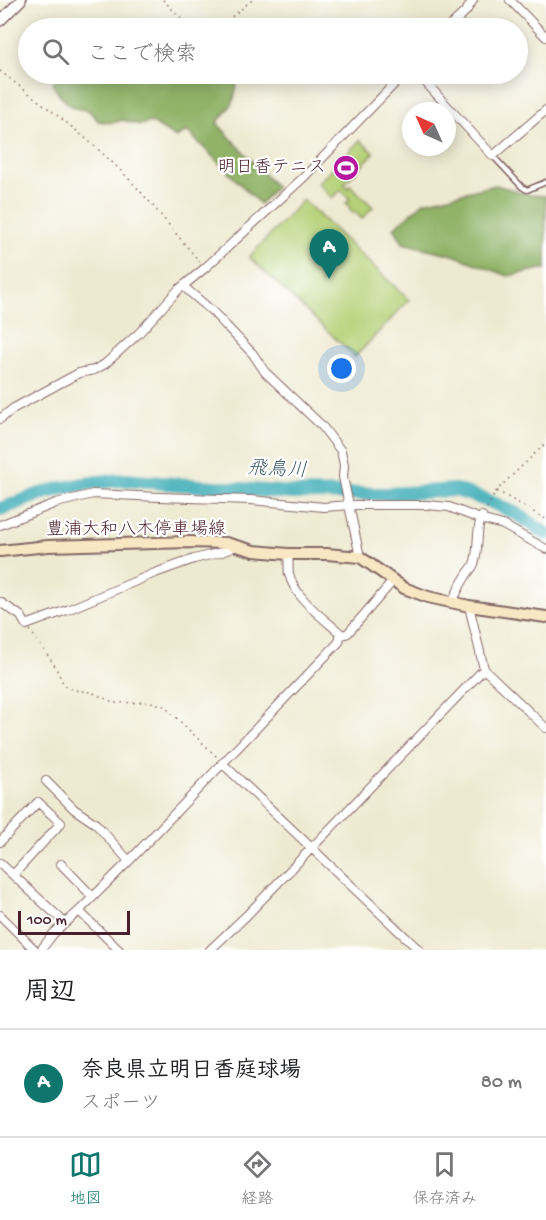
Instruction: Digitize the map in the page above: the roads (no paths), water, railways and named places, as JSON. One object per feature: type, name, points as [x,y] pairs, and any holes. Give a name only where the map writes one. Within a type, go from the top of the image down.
[{"type":"main road","name":"豊浦大和八木停車場線","points":[[0,551],[48,546],[180,542],[226,543],[254,551],[288,554],[360,557]]},
{"type":"main road","points":[[360,557],[404,588],[428,597],[469,606],[546,617]]},
{"type":"street","points":[[0,21],[21,0]]},
{"type":"street","points":[[459,18],[473,0]]},
{"type":"street","points":[[510,0],[528,18]]},
{"type":"street","points":[[528,18],[546,37]]},
{"type":"street","points":[[0,419],[14,408],[78,373],[94,370],[105,364],[130,342],[183,286],[304,177],[394,84]]},
{"type":"street","points":[[427,84],[493,156],[546,110]]},
{"type":"street","points":[[183,286],[212,311],[253,354],[265,372],[322,426],[341,451],[360,557]]},
{"type":"street","points":[[0,525],[56,503],[93,494],[251,500],[324,507],[349,503],[448,507],[503,525],[546,549]]},
{"type":"street","points":[[452,603],[465,576],[473,566],[481,518]]},
{"type":"street","points":[[0,602],[21,616],[26,625],[175,566],[236,546]]},
{"type":"street","points":[[41,950],[64,922],[79,911],[129,861],[339,642],[340,633],[301,596],[294,585],[289,573],[288,554]]},
{"type":"street","points":[[340,636],[348,633],[393,581]]},
{"type":"street","points":[[469,606],[484,669],[546,728]]},
{"type":"street","points":[[210,950],[247,915],[484,669]]},
{"type":"street","points":[[222,763],[419,950]]},
{"type":"street","points":[[46,781],[74,809],[96,824],[129,861]]},
{"type":"street","points":[[0,842],[38,802],[61,823],[13,875]]},
{"type":"street","points":[[0,863],[64,922]]},
{"type":"street","points":[[61,864],[93,897]]},
{"type":"street","points":[[79,911],[119,950]]},
{"type":"street","points":[[0,915],[34,950]]},
{"type":"lane","points":[[493,156],[522,188],[527,189],[546,182]]},
{"type":"waterway","name":"飛鳥川","points":[[0,509],[60,489],[124,480],[292,493],[387,494],[456,490],[489,501],[517,514],[546,534]]},
{"type":"place","name":"明日香テニス","points":[[346,168]]},
{"type":"place","name":"奈良県立明日香庭球場","points":[[329,279]]}]
